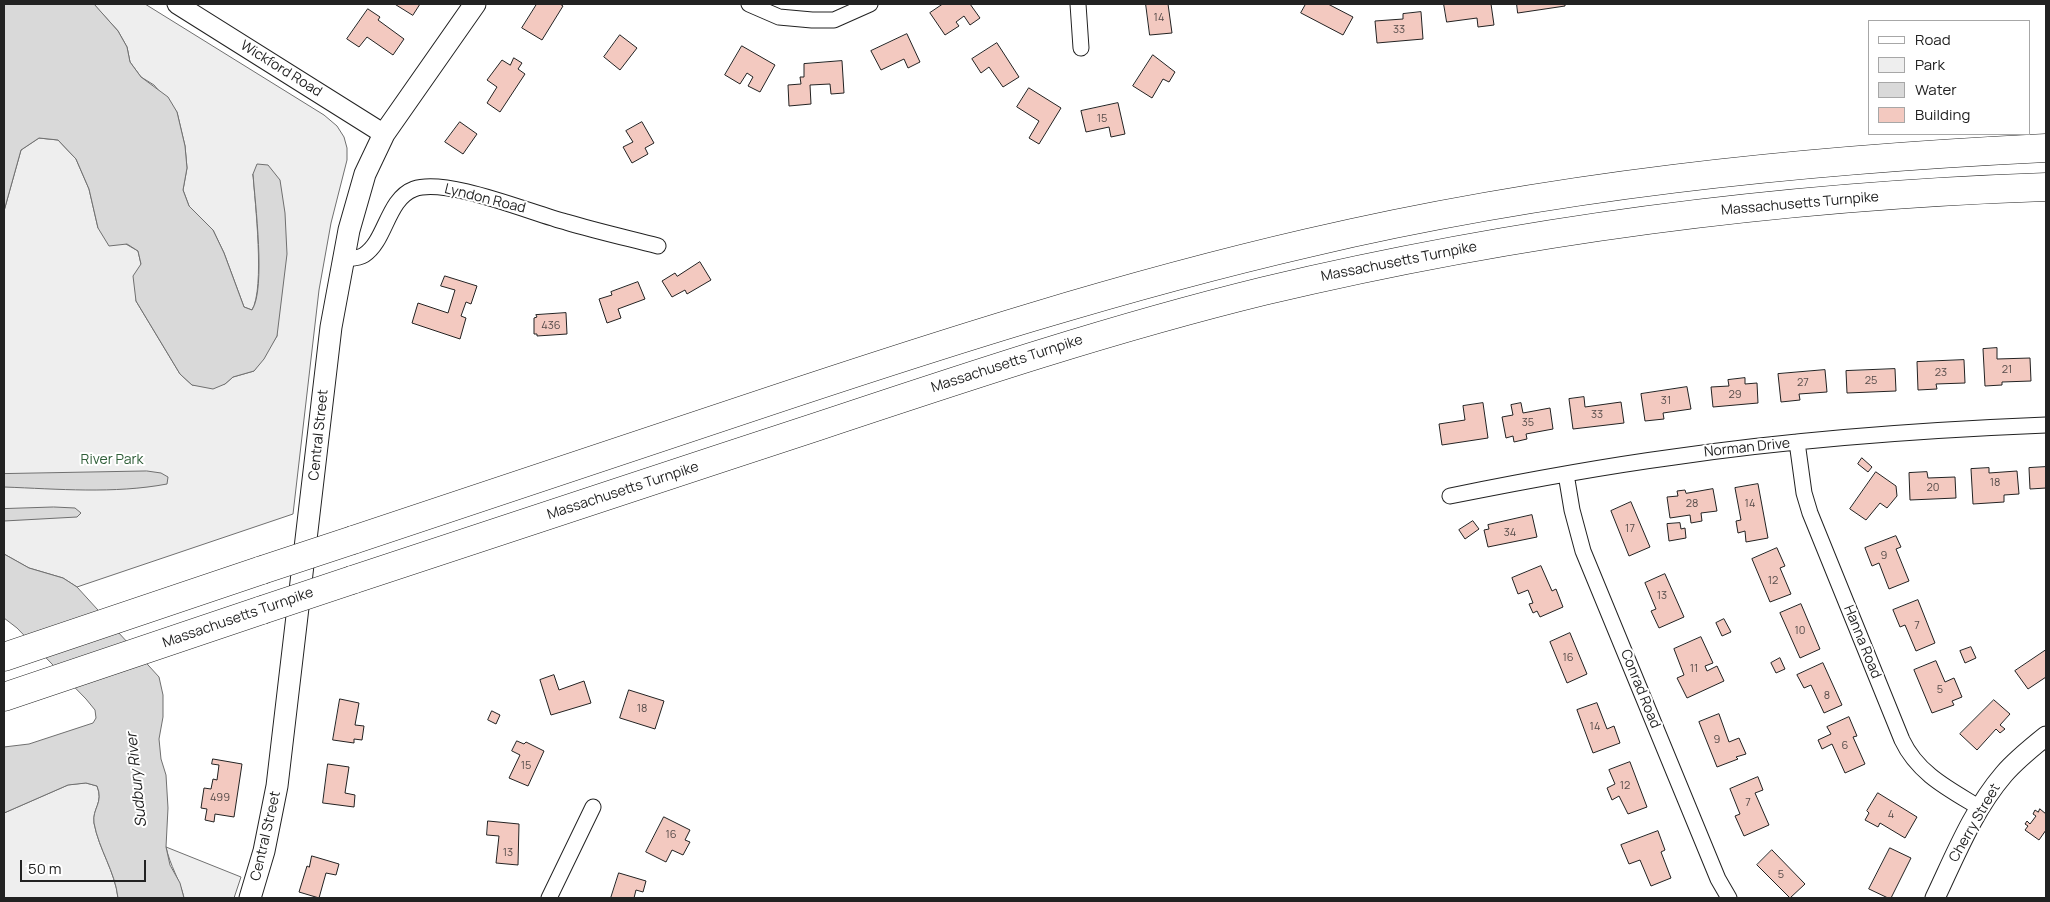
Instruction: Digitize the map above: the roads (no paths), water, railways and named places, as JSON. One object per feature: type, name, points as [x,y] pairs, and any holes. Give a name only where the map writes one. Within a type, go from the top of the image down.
[{"type":"highway","points":[[4,657],[147,608],[1012,323],[1182,274],[1310,242],[1484,207],[1616,186],[1801,165],[1932,154],[2046,148]]},
{"type":"highway","name":"Massachusetts Turnpike","points":[[15,693],[1022,358],[1140,324],[1320,278],[1502,242],[1685,215],[1756,207],[1932,193],[2046,187]]},
{"type":"main road","name":"Central Street","points":[[250,898],[264,851],[278,778],[331,327],[342,259],[356,201],[365,174],[384,134],[475,4]]},
{"type":"street","name":"Wickford Road","points":[[177,4],[384,134]]},
{"type":"street","points":[[749,4],[779,17],[812,20],[834,20],[870,4]]},
{"type":"street","points":[[1078,4],[1081,48]]},
{"type":"street","name":"Lyndon Road","points":[[342,259],[364,256],[372,248],[398,202],[406,193],[426,186],[488,197],[565,222],[658,246]]},
{"type":"street","name":"Norman Drive","points":[[1450,496],[1674,456],[1930,430],[2046,425]]},
{"type":"street","name":"Hanna Road","points":[[1798,442],[1804,493],[1810,513],[1908,753],[1927,774],[1980,808]]},
{"type":"street","name":"Conrad Road","points":[[1566,474],[1572,510],[1583,551],[1718,879],[1729,898]]},
{"type":"street","name":"Cherry Street","points":[[1935,898],[1980,808],[2004,774],[2046,736]]},
{"type":"street","points":[[549,898],[593,806]]},
{"type":"water","points":[[4,4],[94,4],[118,31],[127,47],[130,62],[141,77],[168,97],[177,112],[185,146],[187,168],[183,190],[189,206],[213,230],[224,253],[244,307],[252,310],[256,299],[259,265],[253,174],[257,164],[268,165],[280,180],[285,213],[287,254],[277,336],[264,359],[254,371],[233,377],[225,384],[213,389],[192,385],[180,374],[136,301],[133,276],[141,264],[138,251],[127,244],[109,246],[98,228],[89,189],[76,159],[58,140],[39,138],[21,150],[4,211]]},
{"type":"water","points":[[147,471],[161,473],[168,477],[167,484],[106,490],[4,487],[4,474]]},
{"type":"water","points":[[75,508],[81,513],[77,517],[4,521],[4,509]]},
{"type":"water","name":"Sudbury River","points":[[4,554],[29,568],[63,578],[77,587],[159,677],[163,695],[163,717],[159,739],[161,759],[166,775],[168,808],[166,847],[170,865],[180,883],[184,898],[118,898],[114,879],[99,842],[94,823],[99,801],[97,786],[86,783],[68,785],[4,813],[4,747],[29,744],[93,723],[96,718],[95,710],[86,699],[17,628],[4,618]]},
{"type":"park label","name":"River Park","points":[[112,460]]}]
